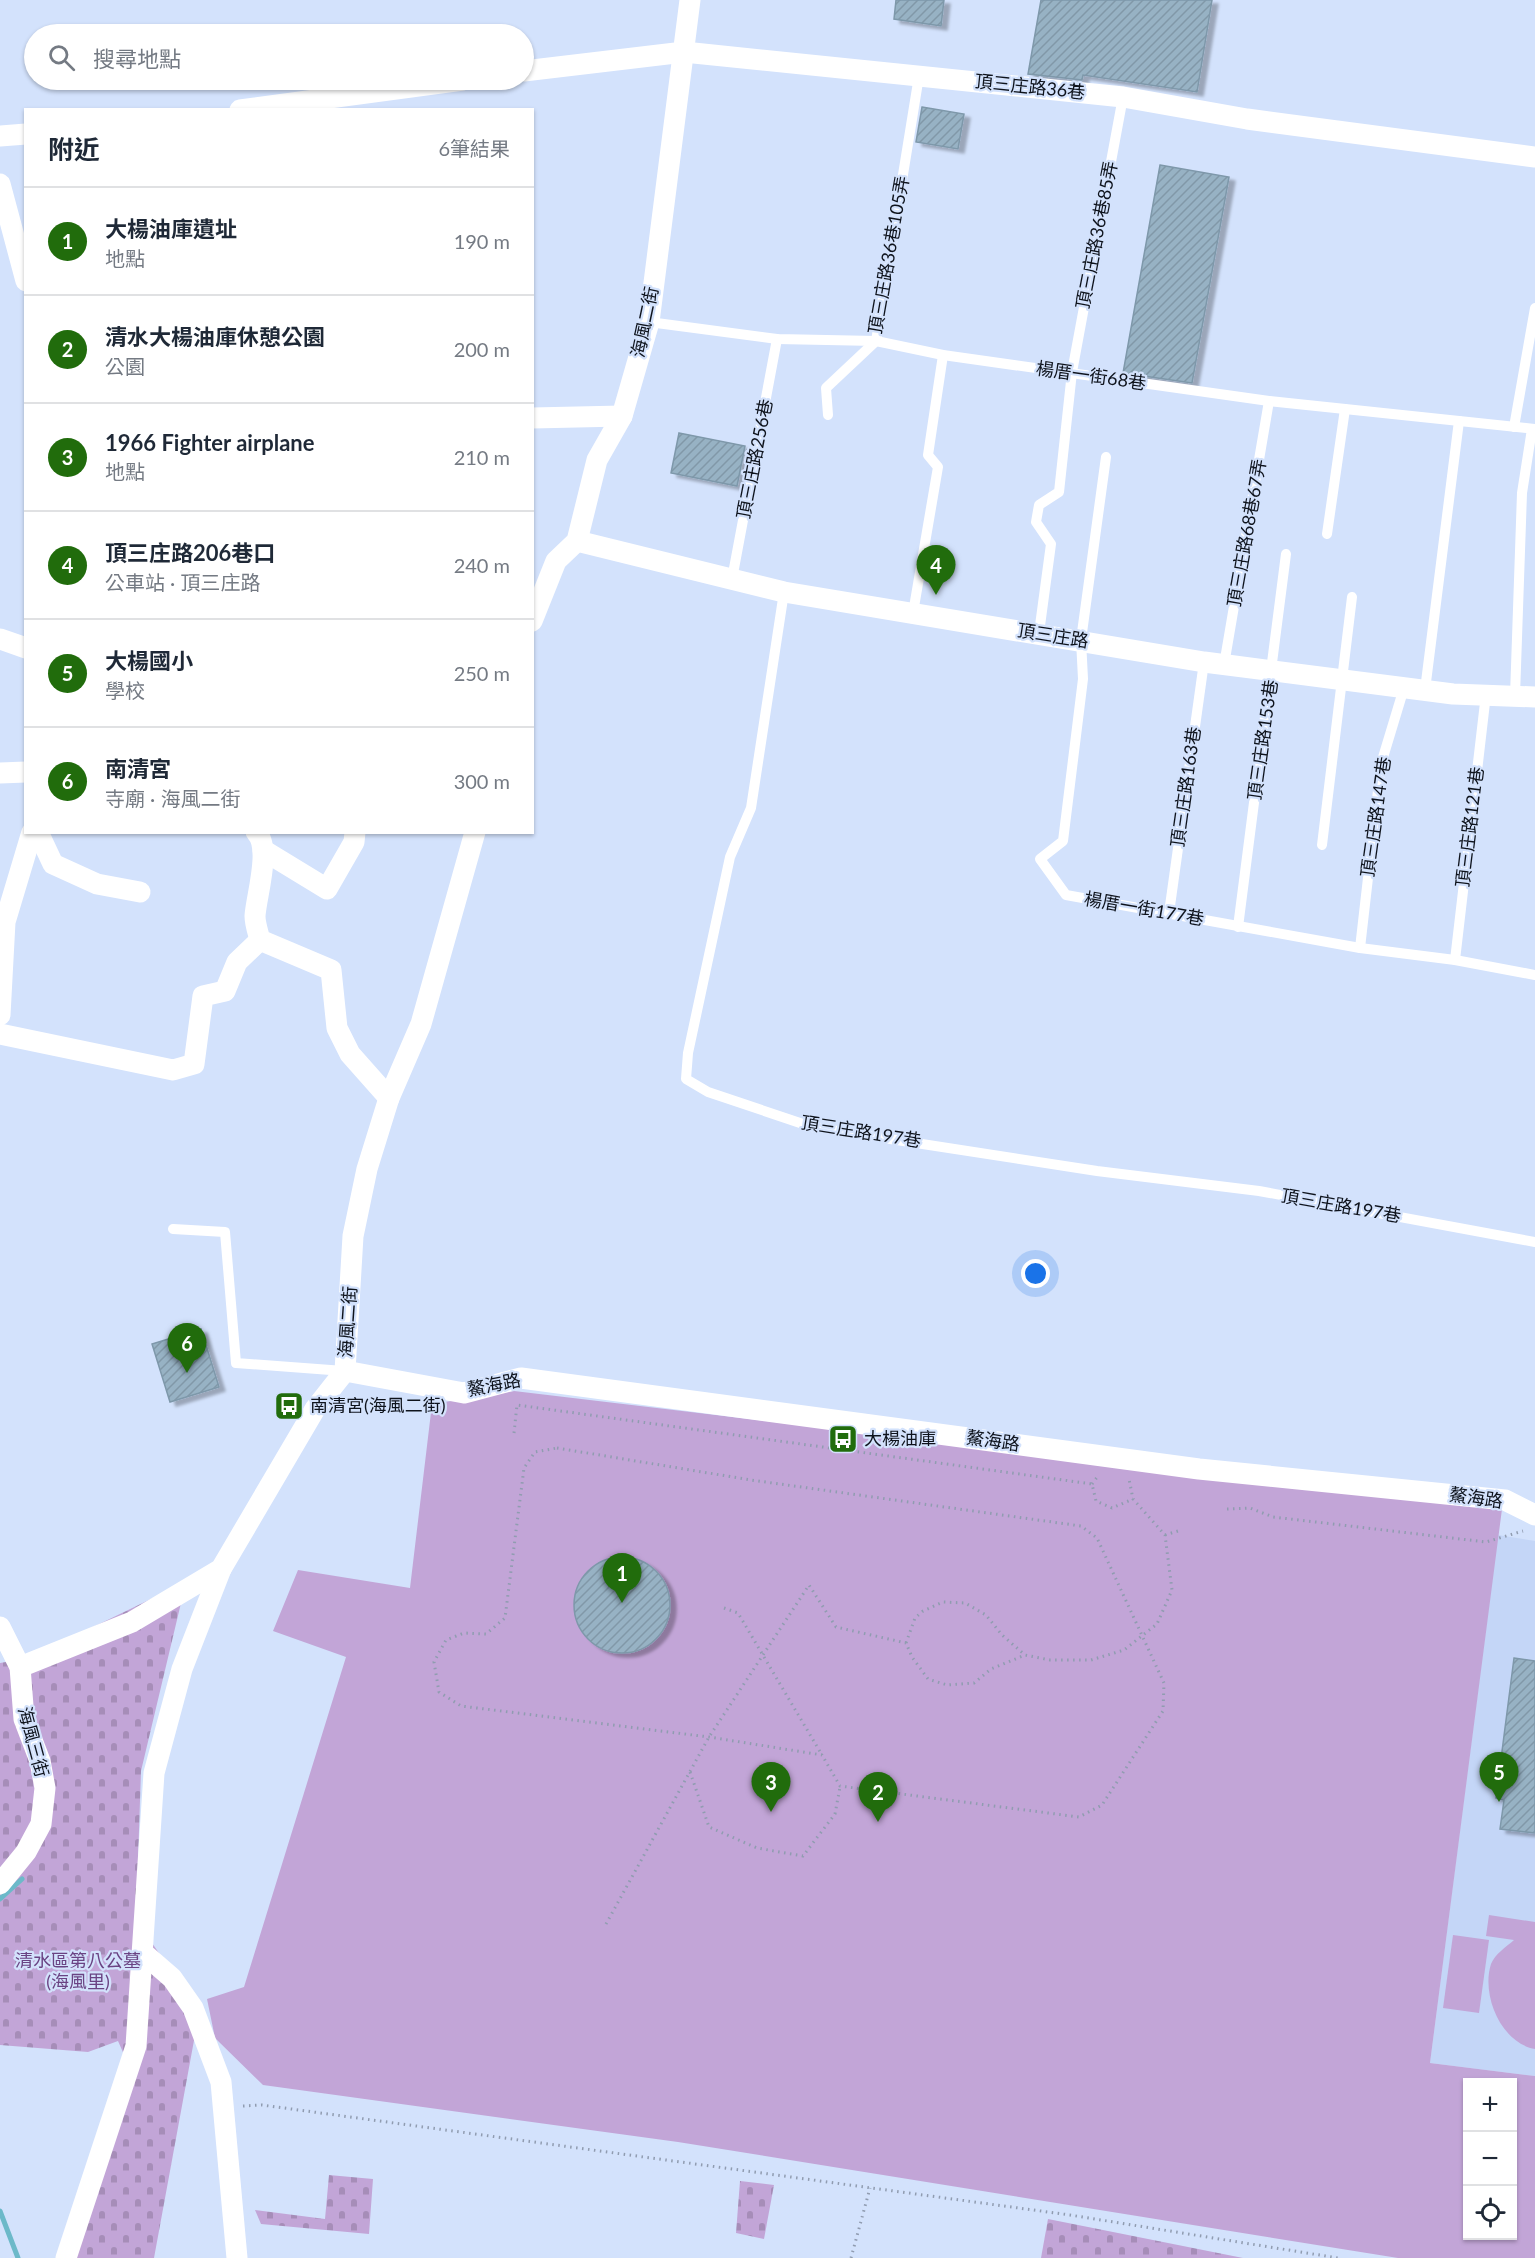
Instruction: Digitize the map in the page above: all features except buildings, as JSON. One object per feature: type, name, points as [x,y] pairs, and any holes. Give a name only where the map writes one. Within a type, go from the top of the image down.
[{"type":"street","name":"海風二街","points":[[577,541],[597,460],[622,416],[648,322],[690,0]]},
{"type":"street","name":"頂三庄路36巷","points":[[534,70],[684,52],[1123,97],[1247,119],[1535,157]]},
{"type":"street","points":[[255,108],[389,90]]},
{"type":"street","points":[[0,136],[24,134]]},
{"type":"street","points":[[0,184],[24,274]]},
{"type":"street","points":[[534,418],[622,416]]},
{"type":"street","points":[[534,616],[556,561],[577,541]]},
{"type":"street","name":"頂三庄路","points":[[577,541],[784,592],[1214,664],[1453,694],[1525,696]]},
{"type":"street","points":[[0,639],[24,647]]},
{"type":"street","points":[[0,772],[24,772]]},
{"type":"street","points":[[0,1015],[5,922],[32,834]]},
{"type":"street","points":[[39,834],[53,864],[97,884],[141,892]]},
{"type":"street","points":[[260,841],[327,889],[354,842],[355,834]]},
{"type":"street","name":"海風二街","points":[[20,1667],[132,1622],[221,1569],[315,1409],[345,1371],[353,1236],[367,1169],[389,1098],[422,1024],[474,834]]},
{"type":"street","points":[[260,841],[262,879],[255,918],[260,940]]},
{"type":"street","points":[[260,940],[331,970],[337,1028],[350,1054],[389,1098]]},
{"type":"street","points":[[0,1034],[173,1070],[194,1064],[203,996],[225,991],[237,962],[260,940]]},
{"type":"street","name":"鰲海路","points":[[345,1371],[464,1393],[521,1378],[1199,1469],[1505,1500],[1530,1523]]},
{"type":"street","points":[[66,2258],[135,2046],[154,1773],[182,1669],[221,1569]]},
{"type":"street","name":"海風三街","points":[[0,1627],[20,1667],[24,1719],[40,1761],[45,1788],[41,1824],[26,1852],[0,1884]]},
{"type":"street","points":[[142,1952],[172,1977],[194,2008],[221,2082],[237,2258]]},
{"type":"lane","name":"頂三庄路36巷105弄","points":[[828,415],[826,388],[876,341],[919,76]]},
{"type":"lane","name":"頂三庄路36巷85弄","points":[[1039,633],[1051,544],[1036,522],[1039,505],[1059,492],[1072,372],[1123,97]]},
{"type":"lane","points":[[1514,427],[1535,308]]},
{"type":"lane","name":"楊厝一街68巷","points":[[648,322],[777,339],[876,341],[943,355],[1269,401],[1533,429]]},
{"type":"lane","name":"頂三庄路256巷","points":[[732,579],[777,339]]},
{"type":"lane","points":[[914,613],[938,467],[928,455],[943,355]]},
{"type":"lane","name":"頂三庄路68巷67弄","points":[[1214,664],[1269,401]]},
{"type":"lane","points":[[1327,534],[1345,409]]},
{"type":"lane","points":[[1425,690],[1459,421]]},
{"type":"lane","points":[[1525,696],[1522,493],[1533,429]]},
{"type":"lane","name":"楊厝一街177巷","points":[[1106,457],[1081,640],[1083,679],[1063,841],[1040,859],[1066,896],[1360,948],[1455,960],[1535,975]]},
{"type":"lane","name":"頂三庄路153巷","points":[[1238,927],[1286,554]]},
{"type":"lane","name":"頂三庄路197巷","points":[[784,592],[751,808],[730,857],[688,1053],[686,1079],[708,1092],[812,1127],[1097,1171],[1259,1191],[1535,1242]]},
{"type":"lane","points":[[1322,845],[1352,597]]},
{"type":"lane","name":"頂三庄路163巷","points":[[1169,913],[1214,664]]},
{"type":"lane","name":"頂三庄路147巷","points":[[1360,948],[1381,765],[1404,688]]},
{"type":"lane","name":"頂三庄路121巷","points":[[1455,960],[1486,694]]},
{"type":"lane","points":[[173,1229],[225,1232],[236,1363],[345,1371]]},
{"type":"path","points":[[513,1432],[517,1405],[1092,1484],[1096,1501],[1112,1508],[1133,1499],[1165,1535],[1172,1590],[1157,1623],[1124,1650],[1090,1660],[1050,1660],[1026,1655],[1002,1635],[986,1615],[965,1604],[943,1602],[923,1611],[915,1618],[906,1643],[912,1657],[928,1679],[947,1685],[974,1683],[991,1669],[1026,1655]]},
{"type":"path","points":[[822,1755],[709,1737],[461,1706],[439,1692],[434,1662],[446,1640],[464,1634],[486,1634],[505,1618],[524,1467],[535,1452],[556,1448],[751,1480],[1081,1526],[1097,1538],[1164,1683],[1162,1711],[1102,1806],[1079,1817],[840,1786]]},
{"type":"path","points":[[1227,1509],[1250,1508],[1274,1517],[1486,1542],[1530,1523]]},
{"type":"path","points":[[1165,1535],[1178,1530]]},
{"type":"path","points":[[606,1924],[709,1737],[809,1585],[836,1627],[906,1643]]},
{"type":"path","points":[[690,1772],[709,1827],[758,1848],[803,1856],[835,1814],[840,1786],[738,1612],[724,1608]]},
{"type":"path","points":[[224,2109],[262,2105],[1070,2215],[1338,2258]]},
{"type":"path","points":[[851,2258],[870,2188]]},
{"type":"shaded area","points":[[1498,1535],[1535,1541],[1535,2076],[1430,2063]]},
{"type":"green space","points":[[514,1391],[1502,1509],[1430,2063],[1535,2076],[1535,2258],[1398,2258],[678,2142],[263,2085],[215,2038],[207,1999],[244,1987],[346,1657],[273,1631],[298,1570],[410,1588],[432,1404]]},
{"type":"green space","name":"清水區第八公墓 (海風里)","points":[[186,1582],[141,1771],[136,1920],[177,1979],[195,2035],[154,2258],[73,2258],[133,2075],[118,2041],[88,2052],[0,2045],[0,1663],[29,1658]]},
{"type":"green space","points":[[1489,1915],[1535,1922],[1535,2049],[1512,2038],[1496,2016],[1489,1990],[1491,1964],[1498,1954],[1514,1940],[1486,1936]]},
{"type":"green space","points":[[1453,1935],[1489,1940],[1479,2013],[1443,2008]]},
{"type":"green space","points":[[329,2175],[373,2179],[369,2234],[261,2224],[255,2210],[325,2219]]},
{"type":"green space","points":[[740,2181],[774,2185],[764,2239],[736,2233]]},
{"type":"green space","points":[[1048,2219],[1243,2258],[1041,2258]]},
{"type":"waterway","points":[[0,1899],[22,1879]]},
{"type":"waterway","points":[[0,2211],[18,2258]]},
{"type":"place","name":"頂三庄路206巷口","points":[[936,595]]},
{"type":"place","name":"南清宮","points":[[187,1373]]},
{"type":"place","name":"南清宮(海風二街)","points":[[289,1406]]},
{"type":"place","name":"大楊油庫","points":[[843,1439]]},
{"type":"place","name":"大楊油庫遺址","points":[[622,1603]]},
{"type":"place","name":"大楊國小","points":[[1499,1802]]},
{"type":"place","name":"1966 Fighter airplane","points":[[771,1812]]},
{"type":"place","name":"清水大楊油庫休憩公園","points":[[878,1822]]}]
